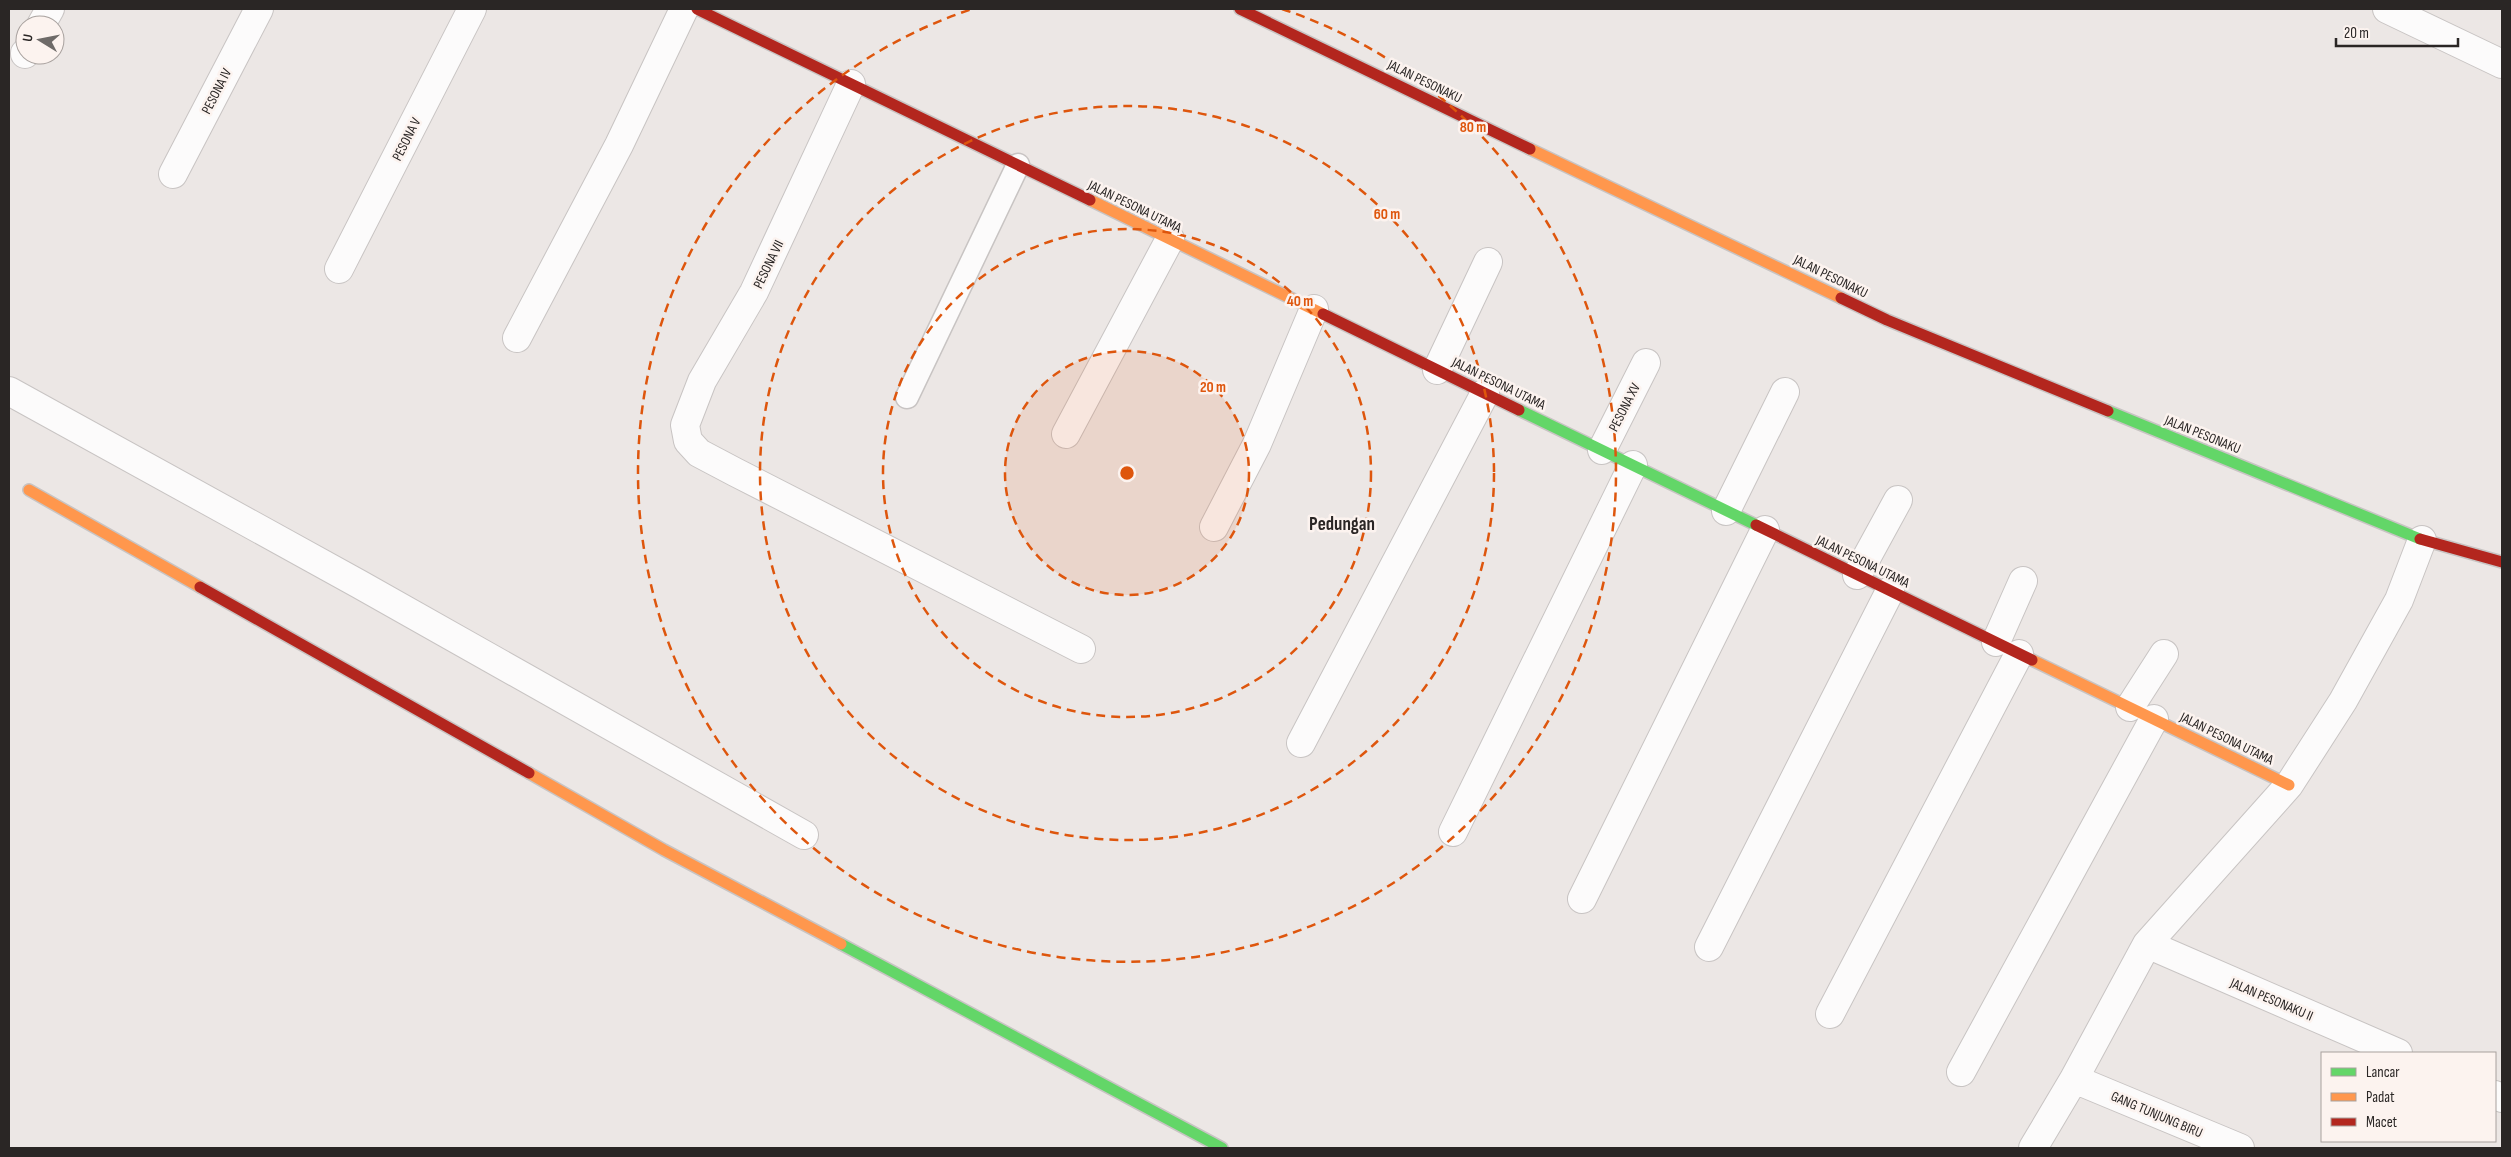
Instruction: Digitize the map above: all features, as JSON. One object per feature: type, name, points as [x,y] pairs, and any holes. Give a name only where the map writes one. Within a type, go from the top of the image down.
[{"type":"street","name":"PESONA IV","points":[[173,174],[259,9]]},
{"type":"street","name":"PESONA V","points":[[340,269],[472,9]]},
{"type":"street","points":[[517,338],[618,145],[684,9]]},
{"type":"street","name":"JALAN PESONA UTAMA","points":[[697,9],[2288,785]]},
{"type":"street","name":"JALAN PESONAKU","points":[[1240,9],[1887,320],[2422,540],[2502,562]]},
{"type":"street","points":[[2387,9],[2502,64]]},
{"type":"street","name":"PESONA VII","points":[[851,84],[754,292],[702,381],[685,425],[688,442],[700,453],[734,472],[1081,649]]},
{"type":"street","points":[[1066,434],[1170,239]]},
{"type":"street","points":[[1438,370],[1488,262]]},
{"type":"street","points":[[1214,528],[1257,444],[1314,309]]},
{"type":"street","name":"PESONA XV","points":[[1602,450],[1646,363]]},
{"type":"street","points":[[9,391],[359,584],[804,836]]},
{"type":"street","points":[[1726,510],[1785,392]]},
{"type":"street","points":[[1301,744],[1485,393]]},
{"type":"street","points":[[1453,832],[1633,465]]},
{"type":"street","points":[[29,490],[664,850],[1222,1148]]},
{"type":"street","points":[[1857,575],[1898,500]]},
{"type":"street","points":[[1582,899],[1765,530]]},
{"type":"street","points":[[2033,1148],[2074,1079],[2146,944],[2288,785],[2343,701],[2376,645],[2399,600],[2422,540]]},
{"type":"street","points":[[1830,1014],[2007,648],[2023,581]]},
{"type":"street","points":[[1709,946],[1890,591]]},
{"type":"street","points":[[2130,707],[2164,654]]},
{"type":"street","points":[[1961,1072],[2154,719]]},
{"type":"street","name":"JALAN PESONAKU II","points":[[2146,944],[2396,1052]]},
{"type":"street","name":"GANG TUNJUNG BIRU","points":[[2074,1079],[2240,1148]]},
{"type":"lane","points":[[907,398],[1018,165]]},
{"type":"traffic: fast","points":[[1519,410],[1756,525]]},
{"type":"traffic: fast","points":[[2108,411],[2420,539]]},
{"type":"traffic: fast","points":[[841,944],[1222,1148]]},
{"type":"traffic: slow","points":[[1530,149],[1841,298]]},
{"type":"traffic: slow","points":[[1090,200],[1323,314]]},
{"type":"traffic: slow","points":[[29,490],[200,587]]},
{"type":"traffic: slow","points":[[2032,660],[2289,785]]},
{"type":"traffic: slow","points":[[529,773],[664,850],[841,944]]},
{"type":"traffic: jam","points":[[697,9],[1090,200]]},
{"type":"traffic: jam","points":[[1240,9],[1530,149]]},
{"type":"traffic: jam","points":[[1841,298],[1887,320],[2108,411]]},
{"type":"traffic: jam","points":[[1323,314],[1519,410]]},
{"type":"traffic: jam","points":[[1756,525],[2032,660]]},
{"type":"traffic: jam","points":[[2420,539],[2502,562]]},
{"type":"traffic: jam","points":[[200,587],[529,773]]},
{"type":"district","name":"Pedungan","points":[[1342,523]]}]
